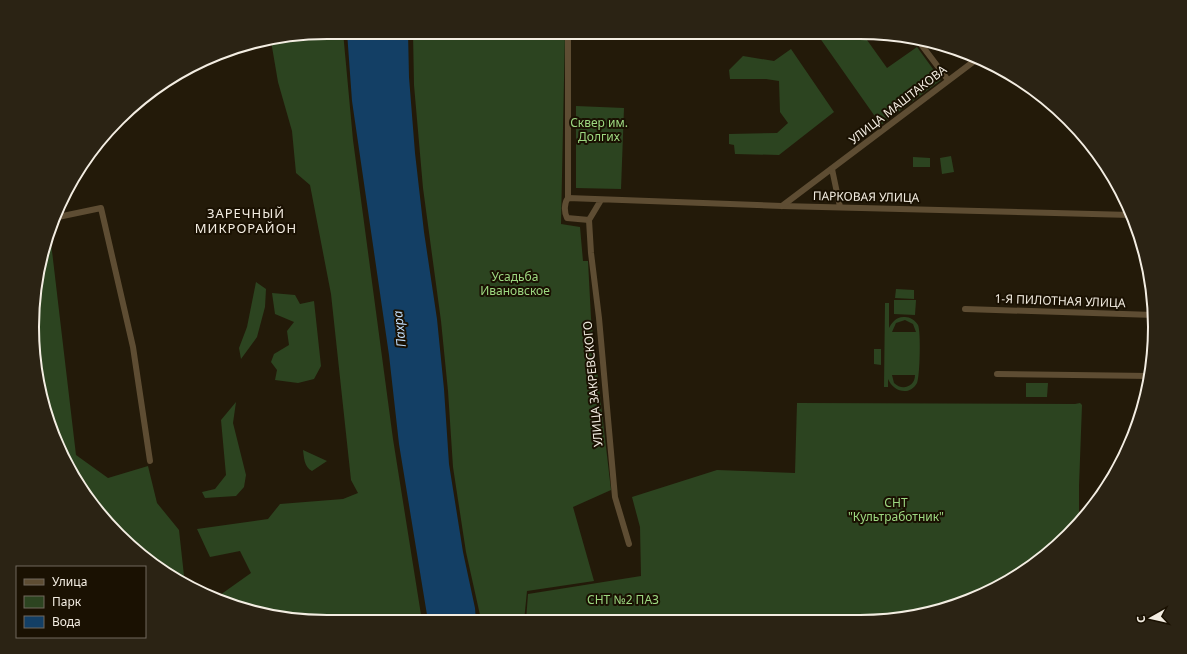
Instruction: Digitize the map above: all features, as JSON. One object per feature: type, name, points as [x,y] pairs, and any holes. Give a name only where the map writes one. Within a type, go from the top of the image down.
[{"type":"street","points":[[568,39],[568,198],[566,201],[565,214],[567,218],[589,220],[601,200]]},
{"type":"street","points":[[923,46],[948,80]]},
{"type":"street","name":"УЛИЦА МАШТАКОВА","points":[[782,206],[973,62]]},
{"type":"street","points":[[832,169],[840,207]]},
{"type":"street","name":"ПАРКОВАЯ УЛИЦА","points":[[568,198],[782,206],[1125,215]]},
{"type":"street","points":[[62,215],[101,208],[133,347],[150,461]]},
{"type":"street","name":"УЛИЦА ЗАКРЕВСКОГО","points":[[589,220],[615,497],[629,544]]},
{"type":"street","name":"1-Я ПИЛОТНАЯ УЛИЦА","points":[[965,309],[1147,315]]},
{"type":"street","points":[[997,374],[1144,376]]},
{"type":"green space","points":[[344,39],[353,140],[393,439],[421,615],[327,615],[289,613],[234,600],[221,595],[251,573],[240,551],[210,557],[197,529],[268,519],[280,504],[343,499],[358,493],[351,480],[331,294],[310,185],[296,173],[292,131],[278,82],[272,45],[289,41]]},
{"type":"green space","name":"Усадьба Ивановское","points":[[413,39],[565,39],[561,224],[580,227],[583,261],[588,261],[591,318],[611,490],[573,507],[594,581],[527,591],[525,615],[480,615],[466,552],[453,467],[448,391],[441,321],[423,188],[414,85]]},
{"type":"green space","points":[[821,39],[867,39],[887,68],[917,47],[941,80],[881,125]]},
{"type":"green space","points":[[791,49],[834,112],[779,155],[735,154],[734,145],[729,144],[729,134],[777,133],[788,123],[780,112],[779,81],[766,79],[730,79],[729,70],[743,56],[774,61]]},
{"type":"green space","name":"Сквер им. Долгих","points":[[576,106],[624,108],[621,189],[576,188]]},
{"type":"green space","points":[[951,156],[954,172],[942,174],[940,158]]},
{"type":"green space","points":[[913,157],[930,158],[930,167],[913,167]]},
{"type":"green space","points":[[51,244],[76,455],[108,478],[148,466],[157,503],[179,530],[184,577],[137,544],[110,517],[78,471],[61,437],[49,402],[41,365],[39,327],[41,289]]},
{"type":"green space","points":[[256,282],[266,289],[265,307],[257,337],[241,359],[239,348],[247,327]]},
{"type":"green space","points":[[896,289],[914,290],[914,299],[895,298]]},
{"type":"green space","points":[[272,293],[295,295],[300,304],[314,301],[321,366],[314,379],[298,383],[275,380],[277,370],[271,362],[274,354],[289,345],[287,331],[294,322],[275,314]]},
{"type":"green space","points":[[894,300],[916,300],[915,315],[894,314]]},
{"type":"green space","points":[[885,303],[889,303],[889,328],[895,320],[900,317],[911,318],[918,325],[920,336],[919,364],[917,383],[910,390],[901,391],[897,389],[888,379],[888,387],[884,387]],"holes":[[[905,320],[913,324],[916,332],[892,332],[896,323]],[[892,375],[915,375],[913,382],[904,387],[894,383]]]},
{"type":"green space","points":[[874,349],[881,349],[881,365],[874,364]]},
{"type":"green space","points":[[1026,383],[1048,383],[1047,397],[1026,397]]},
{"type":"green space","points":[[236,402],[233,423],[246,475],[244,487],[236,496],[205,498],[202,492],[215,489],[226,475],[221,420]]},
{"type":"green space","name":"СНТ \"Культработник\"","points":[[797,403],[1080,403],[1082,405],[1079,514],[1050,544],[1020,566],[987,585],[953,600],[898,613],[860,615],[526,615],[528,594],[641,576],[640,527],[632,497],[717,470],[795,473]]},
{"type":"green space","points":[[303,450],[327,461],[312,471],[307,467]]},
{"type":"water","name":"Пахра","points":[[348,39],[408,39],[409,77],[415,153],[424,232],[437,319],[444,389],[449,464],[463,552],[476,615],[427,615],[399,444],[389,355],[352,101]]},
{"type":"district","name":"ЗАРЕЧНЫЙ МИКРОРАЙОН","points":[[246,220]]},
{"type":"park label","name":"СНТ №2 ПАЗ","points":[[623,600]]}]
